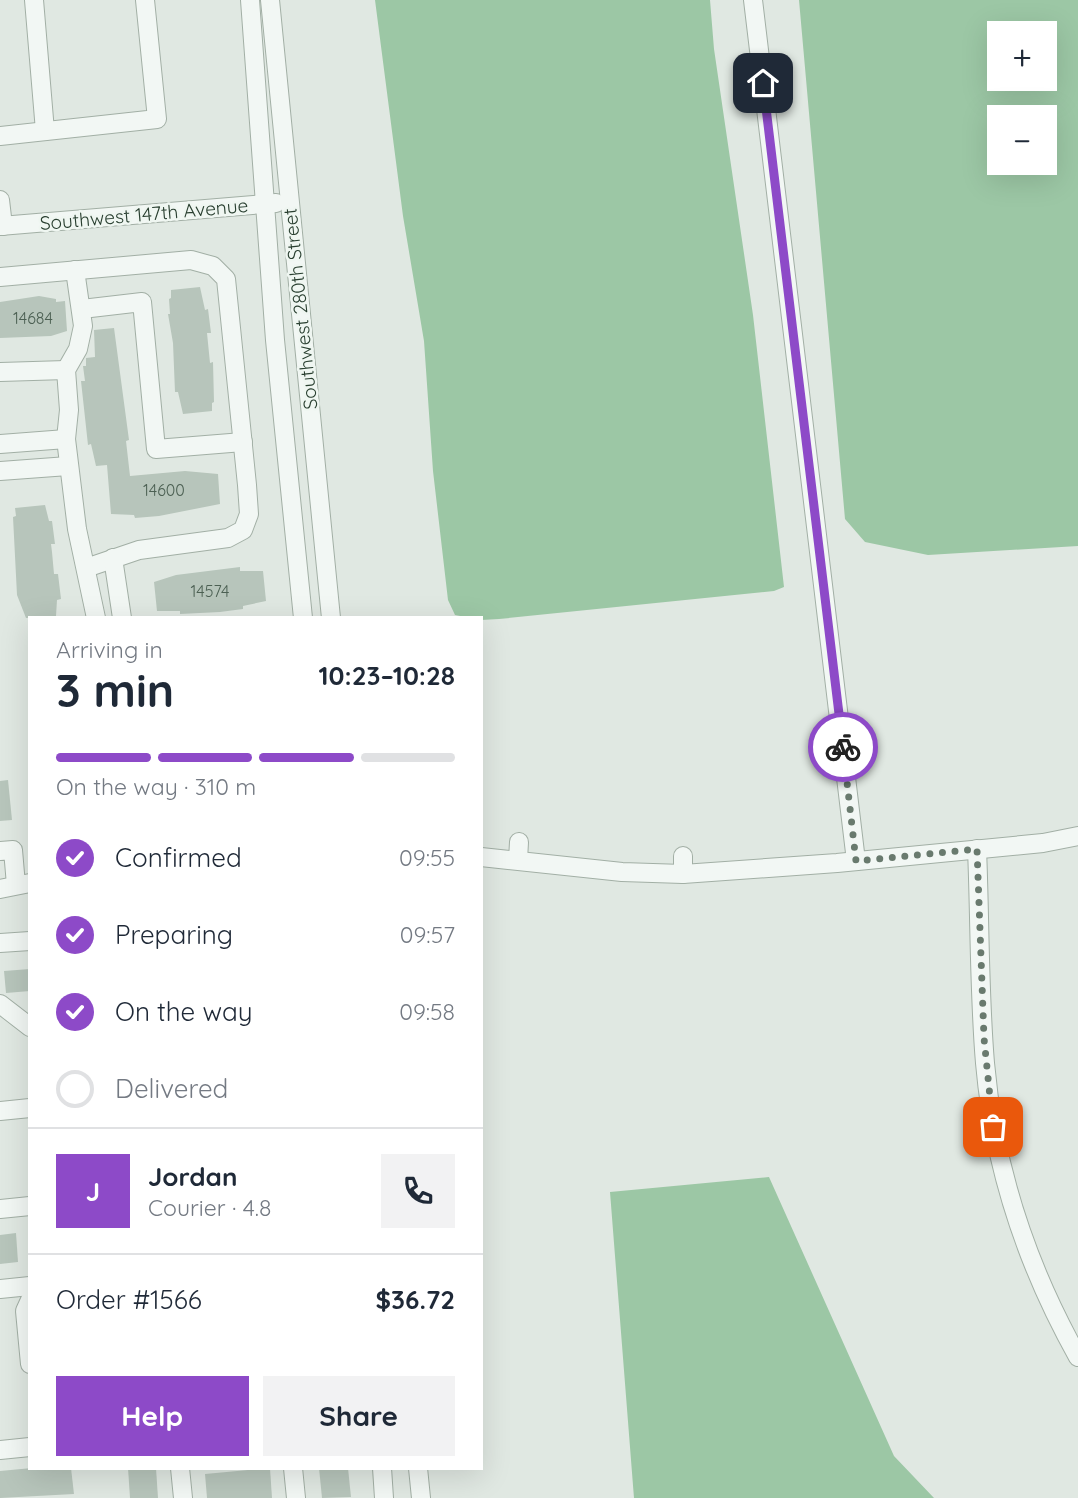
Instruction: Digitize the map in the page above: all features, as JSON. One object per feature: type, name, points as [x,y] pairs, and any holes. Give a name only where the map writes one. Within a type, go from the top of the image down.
[{"type":"street","points":[[34,0],[45,131]]},
{"type":"street","points":[[0,136],[157,119],[145,0]]},
{"type":"street","name":"Southwest 280th Street","points":[[250,0],[275,340],[303,616]]},
{"type":"street","name":"Southwest 280th Street","points":[[270,0],[331,616]]},
{"type":"street","points":[[753,0],[856,861]]},
{"type":"street","points":[[0,200],[1,226]]},
{"type":"street","name":"Southwest 147th Avenue","points":[[1,226],[289,202]]},
{"type":"street","points":[[0,277],[191,260],[213,266],[226,279],[249,514],[243,530],[228,538],[139,550],[86,568]]},
{"type":"street","points":[[75,270],[83,326],[78,349],[66,370],[69,410],[66,439],[68,466],[96,616]]},
{"type":"street","points":[[82,309],[142,302],[156,449],[243,442]]},
{"type":"street","points":[[275,340],[302,335]]},
{"type":"street","points":[[0,372],[66,370]]},
{"type":"street","points":[[0,444],[66,439]]},
{"type":"street","points":[[0,471],[68,466]]},
{"type":"street","points":[[113,558],[122,616]]},
{"type":"street","points":[[483,857],[519,851],[622,872],[683,865],[856,861],[1078,836]]},
{"type":"street","points":[[977,849],[984,1051],[996,1140],[1024,1240],[1043,1288],[1078,1357]]},
{"type":"street","points":[[0,851],[13,850],[15,886]]},
{"type":"street","points":[[0,943],[28,941]]},
{"type":"street","points":[[0,1004],[28,1025]]},
{"type":"street","points":[[0,1111],[28,1108]]},
{"type":"street","points":[[0,1209],[28,1206]]},
{"type":"street","points":[[0,1289],[28,1286]]},
{"type":"street","points":[[28,1304],[25,1311],[28,1343]]},
{"type":"street","points":[[0,1450],[28,1447]]},
{"type":"street","points":[[180,1470],[183,1498]]},
{"type":"street","points":[[293,1470],[296,1498]]},
{"type":"street","points":[[382,1470],[384,1498]]},
{"type":"street","points":[[418,1470],[421,1498]]},
{"type":"shaded area","points":[[375,0],[710,0],[714,49],[753,315],[784,587],[774,591],[499,619],[483,620],[483,616],[455,615],[448,600],[433,471],[424,341],[403,216]]},
{"type":"shaded area","points":[[799,0],[1078,0],[1078,546],[928,555],[865,542],[845,519]]},
{"type":"shaded area","points":[[769,1177],[894,1456],[934,1498],[634,1498],[610,1192]]},
{"type":"building","points":[[200,287],[205,310],[208,309],[211,333],[207,333],[210,363],[213,362],[214,402],[212,411],[183,414],[178,392],[175,392],[169,299],[171,290]]},
{"type":"building","points":[[39,296],[56,299],[56,302],[65,301],[67,331],[51,336],[0,338],[0,302]]},
{"type":"building","points":[[114,328],[129,440],[126,441],[130,476],[185,471],[218,474],[220,504],[159,516],[135,518],[134,515],[111,514],[107,465],[96,466],[91,444],[88,445],[81,381],[85,381],[83,366],[86,366],[86,358],[95,357],[94,330]]},
{"type":"building","points":[[45,505],[49,521],[52,521],[55,544],[51,544],[54,574],[58,574],[61,599],[57,600],[56,616],[26,618],[17,595],[13,517],[16,516],[15,508]]},
{"type":"building","points":[[240,567],[240,571],[263,571],[266,601],[243,606],[243,609],[220,612],[180,614],[180,611],[157,611],[154,582],[176,575]]},
{"type":"building","points":[[8,780],[12,820],[0,821],[0,781]]},
{"type":"building","points":[[28,969],[28,991],[6,993],[4,971]]},
{"type":"building","points":[[16,1233],[18,1262],[0,1264],[0,1235]]},
{"type":"building","points":[[28,1468],[71,1470],[74,1494],[0,1498],[0,1471]]},
{"type":"building","points":[[128,1470],[156,1470],[158,1498],[130,1498]]},
{"type":"building","points":[[270,1470],[272,1498],[207,1498],[205,1474]]},
{"type":"building","points":[[319,1470],[348,1470],[351,1497],[322,1498]]},
{"type":"way so far","points":[[843,747],[856,861],[977,849],[985,1064],[993,1127]]},
{"type":"route","points":[[763,83],[843,747]]}]
